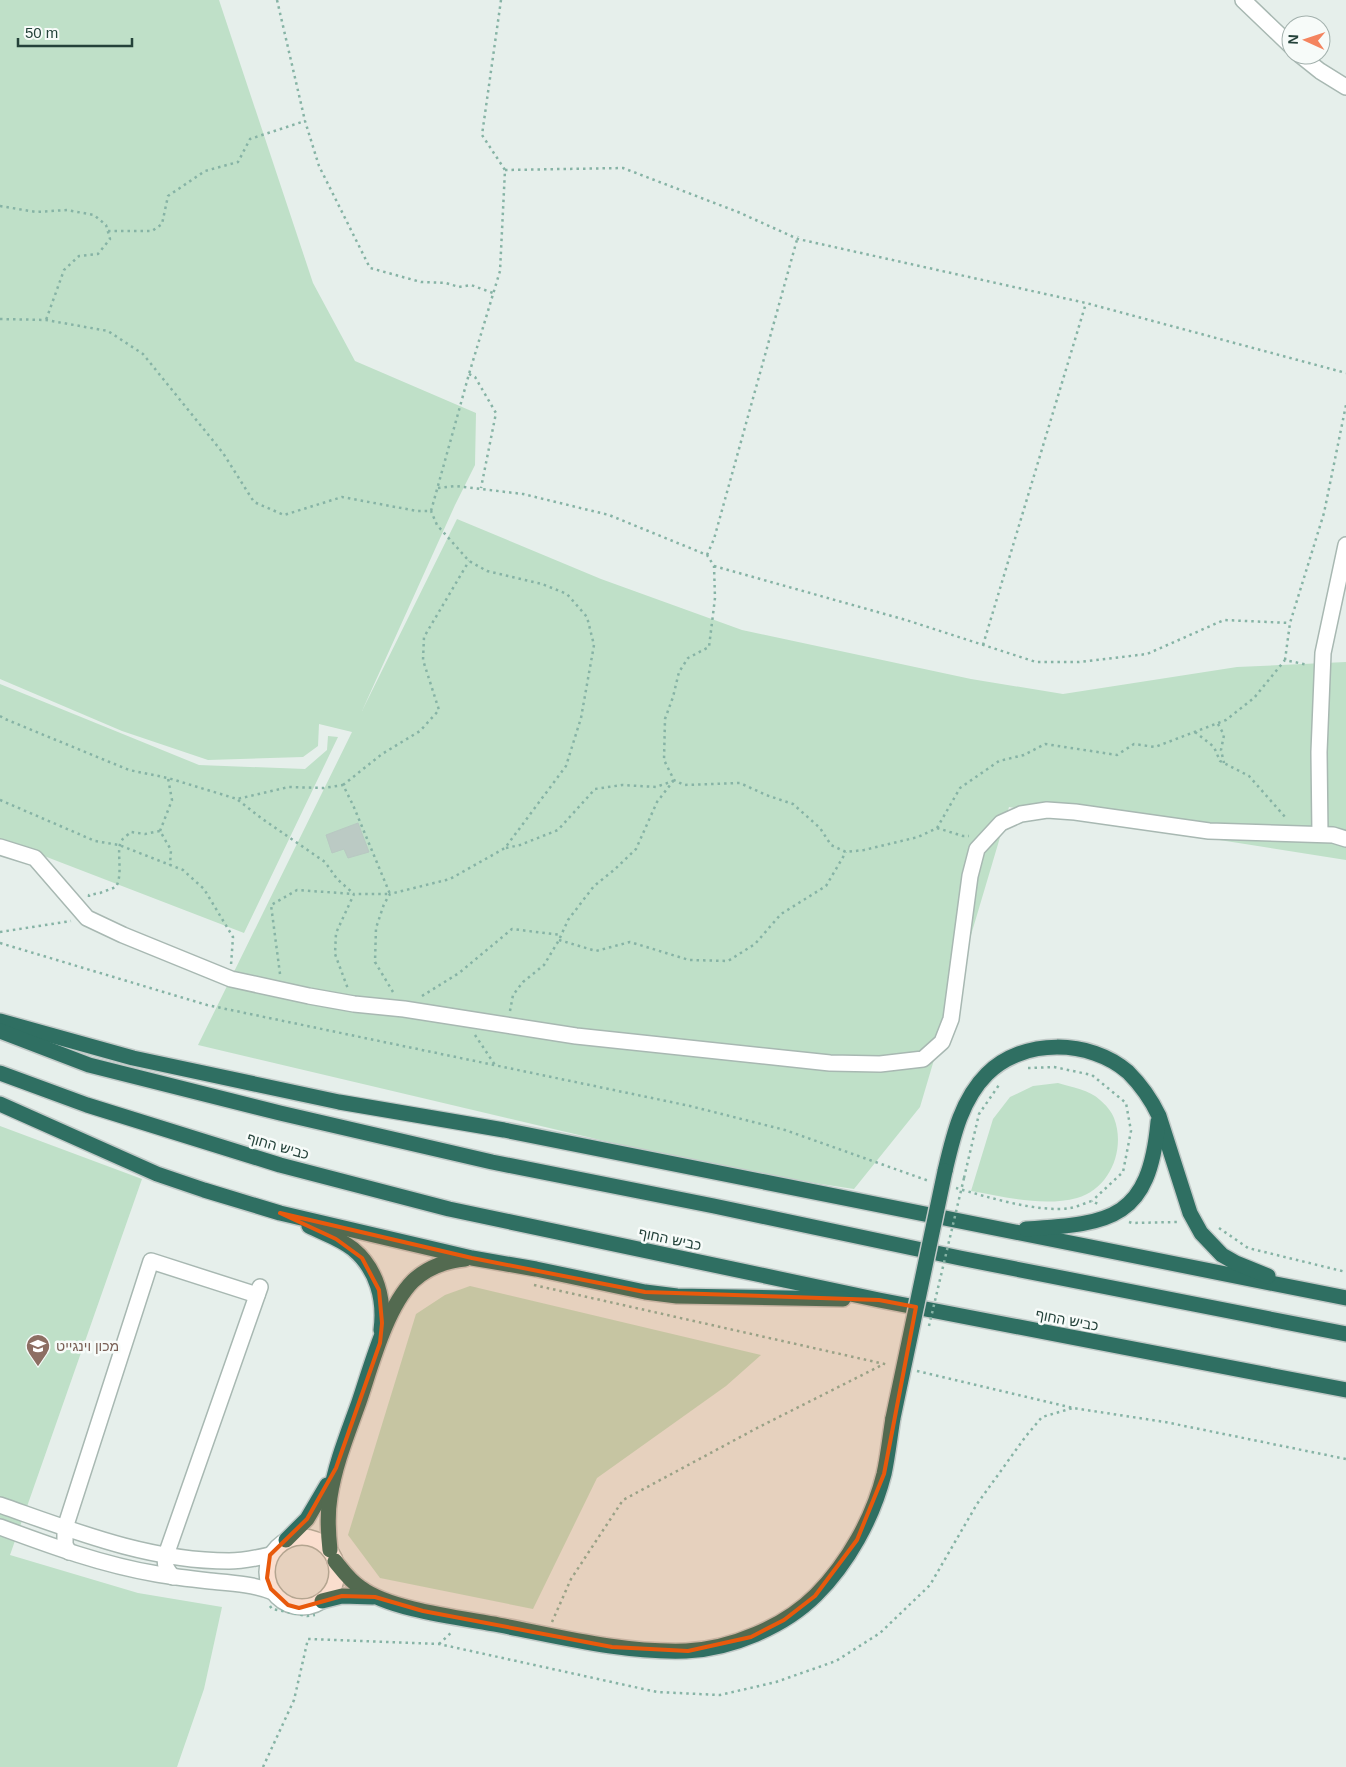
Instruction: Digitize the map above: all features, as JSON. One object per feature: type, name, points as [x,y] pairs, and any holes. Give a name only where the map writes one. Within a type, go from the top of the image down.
[{"type":"highway","points":[[0,1021],[133,1058],[339,1102],[504,1130],[1346,1298]]},
{"type":"highway","points":[[0,1032],[89,1065],[280,1113],[492,1162],[970,1260],[1346,1334]]},
{"type":"highway","points":[[319,1608],[342,1596],[374,1597],[423,1611],[612,1647],[688,1651],[719,1646],[751,1636],[784,1620],[815,1596],[838,1569],[857,1540],[871,1512],[884,1474],[893,1418],[957,1125],[965,1105],[987,1074],[1003,1061],[1018,1054],[1036,1049],[1076,1048],[1101,1056],[1127,1072],[1141,1086],[1159,1116],[1193,1221],[1206,1239],[1222,1255],[1236,1263],[1302,1289]]},
{"type":"highway","name":"כביש החוף","points":[[0,1073],[95,1108],[280,1165],[513,1223],[879,1300],[1346,1390]]},
{"type":"highway","points":[[0,1104],[157,1174],[280,1212],[472,1258],[536,1269],[627,1289],[677,1296],[879,1300]]},
{"type":"highway","points":[[1003,1230],[1062,1227],[1089,1222],[1115,1214],[1130,1203],[1146,1181],[1154,1154],[1159,1116]]},
{"type":"highway","points":[[280,1212],[352,1248],[367,1264],[379,1290],[382,1306],[380,1343]]},
{"type":"highway","points":[[286,1540],[307,1519],[317,1505],[336,1468],[380,1343],[394,1310],[412,1282],[426,1270],[439,1264],[472,1258]]},
{"type":"highway","points":[[336,1468],[328,1513],[333,1555],[348,1578],[374,1597]]},
{"type":"street","points":[[1243,0],[1281,36]]},
{"type":"street","points":[[1312,65],[1346,87]]},
{"type":"street","points":[[1320,834],[1319,752],[1322,667],[1327,630],[1346,545]]},
{"type":"street","points":[[0,847],[35,858],[88,918],[123,935],[231,978],[354,1004],[404,1009],[576,1036],[830,1063],[880,1064],[923,1059],[942,1042],[952,1019],[970,876],[976,849],[1000,823],[1021,814],[1046,810],[1075,812],[1208,831],[1320,834],[1346,839]]},
{"type":"street","points":[[69,1552],[65,1545],[64,1528],[151,1261],[259,1291],[166,1555],[165,1564],[167,1571],[173,1577]]},
{"type":"street","points":[[0,1505],[64,1528],[133,1549],[166,1555],[230,1561],[270,1555]]},
{"type":"street","points":[[0,1527],[69,1552],[133,1570],[173,1577],[257,1586],[270,1598],[278,1598],[288,1605],[300,1608],[311,1606],[319,1608],[330,1593],[335,1583],[337,1572],[333,1555],[321,1542],[310,1537],[299,1536],[286,1540],[270,1555],[267,1566],[270,1598]]},
{"type":"path","points":[[277,0],[305,121],[319,166],[370,268],[421,282],[446,283],[459,287],[471,285],[493,293]]},
{"type":"path","points":[[501,0],[482,135],[505,170],[500,271],[431,511],[437,525],[469,561],[487,571],[542,584],[567,594],[587,616],[594,645],[581,718],[566,766],[505,848]]},
{"type":"path","points":[[108,231],[152,231],[162,224],[168,196],[205,171],[238,162],[250,139],[305,121]]},
{"type":"path","points":[[505,170],[623,168],[738,212],[798,238],[1086,303],[1346,373]]},
{"type":"path","points":[[0,206],[36,212],[67,210],[94,215],[106,225],[110,239],[98,254],[79,256],[64,270],[46,320]]},
{"type":"path","points":[[707,555],[714,539],[798,238]]},
{"type":"path","points":[[983,645],[1086,303]]},
{"type":"path","points":[[0,319],[46,320],[108,331],[143,354],[223,453],[254,502],[284,515],[342,497],[417,511],[431,511]]},
{"type":"path","points":[[469,374],[476,377],[496,413],[481,488]]},
{"type":"path","points":[[438,488],[456,486],[524,494],[610,515],[707,555],[714,566],[715,598],[709,647],[688,658],[679,672],[665,719],[664,760],[674,780],[684,785],[740,783],[766,795],[793,804],[820,828],[831,845],[846,852],[864,850],[918,837],[937,828],[960,788],[999,761],[1024,755],[1045,744],[1117,755],[1134,744],[1155,747],[1226,720],[1254,698],[1285,660],[1290,622],[1324,513],[1346,405]]},
{"type":"path","points":[[237,799],[289,787],[324,788],[343,785],[382,754],[420,731],[439,710],[423,660],[424,637],[469,561]]},
{"type":"path","points":[[714,566],[906,620],[1036,662],[1079,662],[1147,654],[1224,620],[1290,622]]},
{"type":"path","points":[[1285,660],[1322,667]]},
{"type":"path","points":[[0,716],[5,720],[129,770],[168,778],[237,799],[325,862],[337,880],[354,894]]},
{"type":"path","points":[[1218,723],[1224,735],[1221,750],[1224,763]]},
{"type":"path","points":[[1194,732],[1214,747],[1220,761],[1249,776],[1300,834]]},
{"type":"path","points":[[160,831],[172,800],[168,778]]},
{"type":"path","points":[[282,989],[271,905],[297,890],[354,894],[390,894],[450,879],[505,848],[520,845],[558,830],[595,789],[622,785],[656,787],[674,780]]},
{"type":"path","points":[[507,1025],[513,995],[522,982],[544,965],[568,920],[594,886],[636,849],[657,802],[674,780]]},
{"type":"path","points":[[343,785],[390,894]]},
{"type":"path","points":[[0,800],[95,841],[120,845],[183,870],[204,889],[233,937],[231,978]]},
{"type":"path","points":[[937,828],[963,836],[988,836]]},
{"type":"path","points":[[0,932],[88,918],[89,895],[116,887],[120,880],[120,845],[122,839],[132,832],[146,834],[160,831]]},
{"type":"path","points":[[160,831],[171,850],[170,865]]},
{"type":"path","points":[[559,940],[596,952],[630,942],[689,960],[728,961],[755,944],[781,914],[826,886],[846,852]]},
{"type":"path","points":[[354,894],[336,933],[335,954],[354,1004]]},
{"type":"path","points":[[390,894],[384,904],[376,928],[375,962],[404,1009],[459,973],[512,929],[560,935]]},
{"type":"path","points":[[0,943],[208,1005],[690,1106],[785,1130],[929,1181]]},
{"type":"path","points":[[464,1018],[494,1065]]},
{"type":"path","points":[[946,1179],[994,1199],[1049,1209],[1071,1208],[1092,1201],[1123,1172],[1131,1131],[1126,1103],[1092,1075],[1054,1067],[1020,1068]]},
{"type":"path","points":[[928,1332],[979,1114],[1000,1084]]},
{"type":"path","points":[[1092,1201],[1132,1223],[1193,1221]]},
{"type":"path","points":[[1216,1227],[1248,1248],[1346,1272]]},
{"type":"path","points":[[530,1284],[894,1366]]},
{"type":"path","points":[[547,1634],[571,1579],[623,1500],[759,1427],[885,1364]]},
{"type":"path","points":[[913,1370],[1073,1408],[1165,1422],[1346,1459]]},
{"type":"path","points":[[916,1380],[919,1370]]},
{"type":"path","points":[[263,1767],[294,1700],[308,1639],[439,1644],[657,1692],[720,1695],[776,1682],[836,1661],[880,1633],[930,1585],[977,1504],[1026,1436],[1042,1417],[1073,1408]]},
{"type":"path","points":[[270,1598],[272,1609],[307,1616],[319,1608]]},
{"type":"path","points":[[439,1644],[459,1626]]},
{"type":"highlighted area","points":[[280,1213],[472,1258],[645,1292],[879,1300],[916,1307],[884,1474],[857,1540],[815,1596],[784,1620],[751,1637],[688,1651],[612,1647],[423,1611],[375,1597],[342,1596],[299,1608],[288,1605],[271,1589],[267,1578],[270,1555],[307,1519],[336,1468],[380,1343],[382,1323],[379,1290],[362,1258],[336,1239]]},
{"type":"green space","points":[[0,0],[219,0],[313,283],[355,361],[476,413],[475,465],[362,711],[457,519],[601,579],[742,630],[971,679],[1063,694],[1237,667],[1346,662],[1346,860],[1009,807],[920,1107],[854,1189],[723,1169],[198,1045],[352,732],[319,724],[318,746],[303,757],[208,760],[122,731],[0,679]]},
{"type":"green space","points":[[0,684],[199,765],[305,769],[327,750],[328,736],[338,737],[244,933],[0,839]]},
{"type":"green space","points":[[1058,1083],[1080,1089],[1096,1097],[1113,1116],[1118,1142],[1116,1155],[1106,1177],[1089,1193],[1064,1201],[1024,1200],[971,1191],[993,1119],[1010,1097],[1033,1086]]},
{"type":"green space","name":"מכון וינגייט","points":[[0,1126],[142,1179],[10,1555],[138,1593],[222,1607],[204,1689],[177,1767],[0,1767]]},
{"type":"green space","points":[[470,1286],[761,1355],[726,1386],[597,1478],[533,1609],[380,1578],[348,1535],[416,1314],[445,1295]]},
{"type":"building","points":[[358,823],[369,852],[348,858],[344,849],[332,853],[326,835]]},
{"type":"place","name":"מכון וינגייט","points":[[38,1367]]}]
